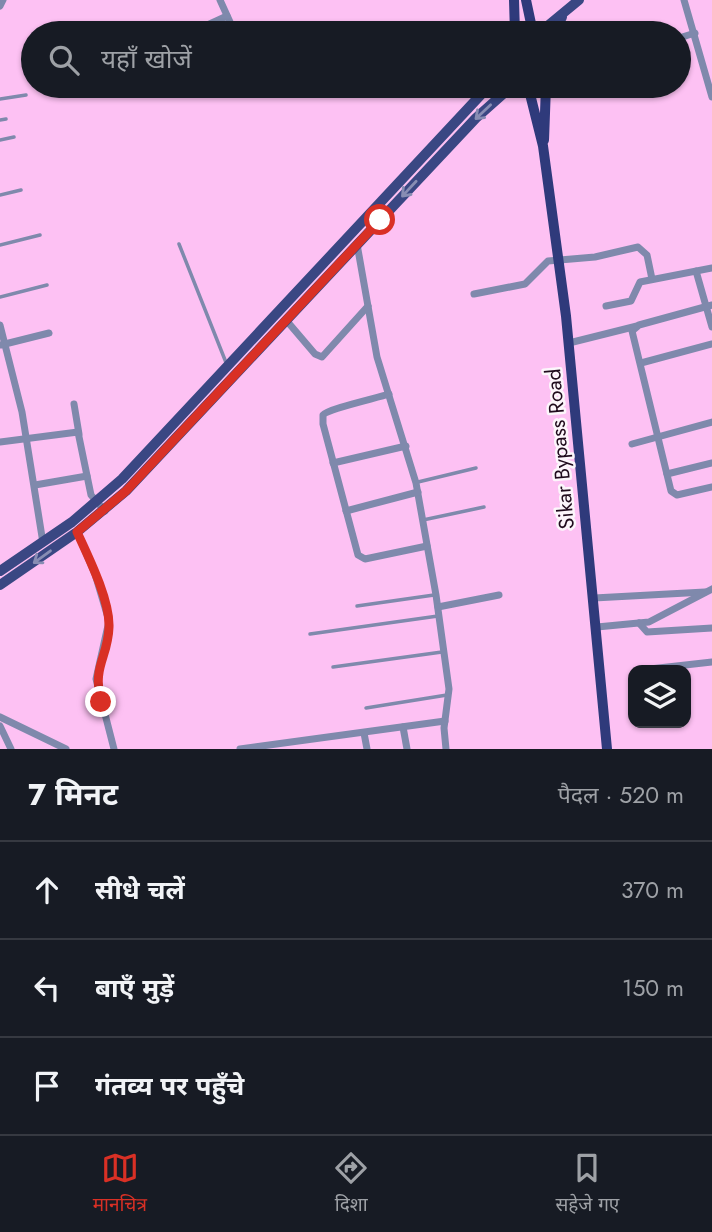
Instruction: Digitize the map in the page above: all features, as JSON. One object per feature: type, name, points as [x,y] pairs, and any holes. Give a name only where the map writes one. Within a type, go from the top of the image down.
[{"type":"highway","points":[[514,0],[515,21]]},
{"type":"highway","points":[[526,0],[530,21]]},
{"type":"highway","name":"Sikar Bypass Road","points":[[531,98],[543,146],[569,343],[607,749]]},
{"type":"highway","name":"Sikar Bypass Road","points":[[543,146],[545,98]]},
{"type":"main road","points":[[556,21],[579,0]]},
{"type":"main road","points":[[560,21],[562,17]]},
{"type":"main road","points":[[0,585],[77,532],[478,98]]},
{"type":"main road","points":[[0,570],[101,506],[161,456],[357,244],[476,118],[498,98]]},
{"type":"street","points":[[0,6],[3,0]]},
{"type":"street","points":[[220,0],[229,21]]},
{"type":"street","points":[[684,0],[712,97]]},
{"type":"street","points":[[216,21],[227,16]]},
{"type":"street","points":[[691,34],[695,33]]},
{"type":"street","points":[[703,62],[712,60]]},
{"type":"street","points":[[357,244],[377,357],[416,483],[440,616],[449,695],[445,721],[446,749]]},
{"type":"street","points":[[474,294],[525,284],[542,264],[559,259],[595,257],[638,247],[647,255],[652,279]]},
{"type":"street","points":[[606,306],[631,301],[640,282],[712,268]]},
{"type":"street","points":[[696,271],[709,306],[712,327]]},
{"type":"street","points":[[286,320],[316,354],[322,356],[368,306]]},
{"type":"street","points":[[569,343],[709,306]]},
{"type":"street","points":[[0,325],[2,345],[26,439],[43,543]]},
{"type":"street","points":[[638,326],[632,331],[673,494],[712,487]]},
{"type":"street","points":[[2,345],[50,333]]},
{"type":"street","points":[[641,363],[712,344]]},
{"type":"street","points":[[389,394],[350,407],[325,411],[322,420],[360,559],[427,546]]},
{"type":"street","points":[[74,404],[91,495],[101,506]]},
{"type":"street","points":[[632,444],[659,439],[712,422]]},
{"type":"street","points":[[0,442],[71,432],[79,434]]},
{"type":"street","points":[[333,463],[405,446]]},
{"type":"street","points":[[667,474],[712,463]]},
{"type":"street","points":[[34,485],[87,477]]},
{"type":"street","points":[[346,511],[418,492]]},
{"type":"street","points":[[77,532],[95,574],[109,621],[96,679],[114,749]]},
{"type":"street","points":[[594,598],[711,591]]},
{"type":"street","points":[[597,627],[639,623],[658,618],[711,591]]},
{"type":"street","points":[[438,607],[499,595]]},
{"type":"street","points":[[639,623],[647,632],[712,628]]},
{"type":"street","points":[[685,665],[712,662]]},
{"type":"street","points":[[0,717],[66,749]]},
{"type":"street","points":[[240,749],[288,746],[445,721]]},
{"type":"street","points":[[0,726],[11,749]]},
{"type":"street","points":[[403,727],[407,749]]},
{"type":"street","points":[[364,733],[367,749]]},
{"type":"street","points":[[326,739],[328,749]]},
{"type":"lane","points":[[0,99],[21,96]]},
{"type":"lane","points":[[0,120],[6,119]]},
{"type":"lane","points":[[0,140],[14,137]]},
{"type":"lane","points":[[0,195],[21,190]]},
{"type":"lane","points":[[0,245],[40,234]]},
{"type":"lane","points":[[179,244],[228,367]]},
{"type":"lane","points":[[0,297],[47,285]]},
{"type":"lane","points":[[416,483],[476,468]]},
{"type":"lane","points":[[423,520],[484,507]]},
{"type":"lane","points":[[357,606],[436,594]]},
{"type":"lane","points":[[310,634],[440,616]]},
{"type":"lane","points":[[333,667],[444,652]]},
{"type":"lane","points":[[366,708],[449,695]]},
{"type":"route","points":[[101,702],[96,679],[109,621],[95,574],[77,532],[103,513],[161,456],[380,220]]}]
